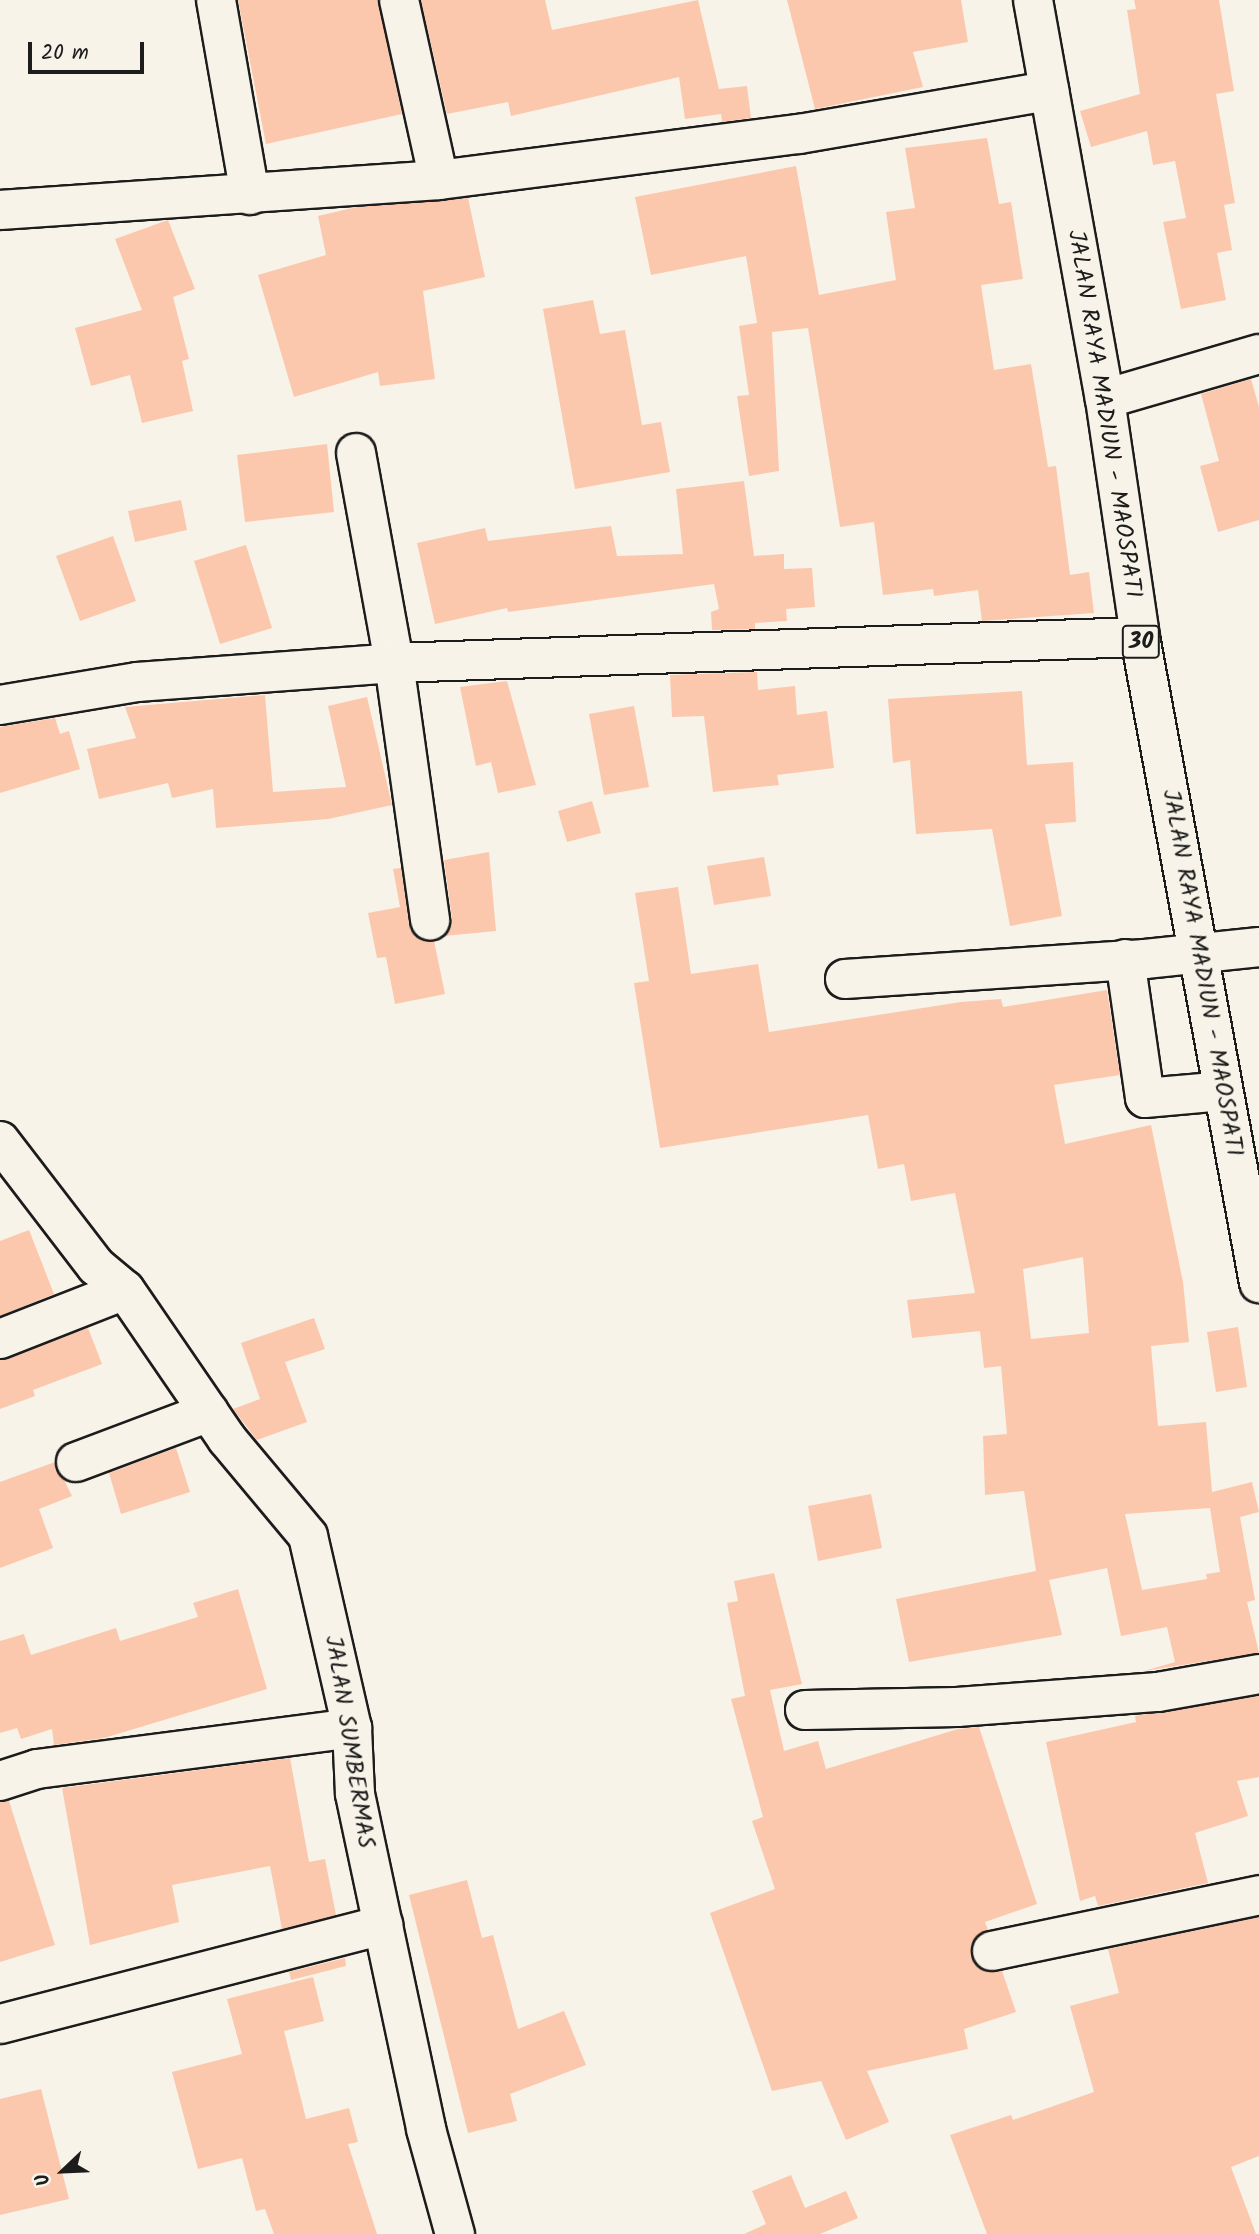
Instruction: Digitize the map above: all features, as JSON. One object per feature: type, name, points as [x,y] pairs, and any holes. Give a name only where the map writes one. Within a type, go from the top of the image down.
[{"type":"main road","points":[[216,0],[250,195]]},
{"type":"main road","points":[[399,0],[439,180]]},
{"type":"main road","name":"JALAN RAYA MADIUN - MAOSPATI","points":[[1033,0],[1105,399],[1140,636],[1223,1091],[1258,1266]]},
{"type":"main road","points":[[0,210],[439,180],[799,134],[1049,92]]},
{"type":"main road","points":[[1105,399],[1259,354]]},
{"type":"main road","points":[[356,453],[394,663],[430,920]]},
{"type":"main road","points":[[0,705],[137,682],[394,663],[1140,636]]},
{"type":"main road","points":[[845,979],[1198,954],[1259,947]]},
{"type":"main road","points":[[1125,959],[1145,1098],[1223,1091]]},
{"type":"main road","name":"JALAN SUMBERMAS","points":[[7,1164],[96,1266],[125,1290],[209,1412],[308,1536],[352,1728],[355,1794],[426,2129],[455,2234]]},
{"type":"main road","points":[[0,1339],[125,1290]]},
{"type":"main road","points":[[76,1462],[209,1412]]},
{"type":"main road","points":[[805,1710],[957,1707],[1131,1695],[1259,1674]]},
{"type":"main road","points":[[0,1781],[37,1769],[352,1728]]},
{"type":"main road","points":[[992,1951],[1259,1895]]},
{"type":"main road","points":[[0,2024],[383,1925]]},
{"type":"building","points":[[238,0],[378,0],[402,114],[266,144]]},
{"type":"building","points":[[421,0],[545,0],[552,30],[698,0],[719,89],[747,86],[751,118],[722,122],[721,114],[685,119],[679,77],[511,116],[508,102],[447,114]]},
{"type":"building","points":[[787,0],[961,0],[968,42],[913,52],[923,87],[815,109]]},
{"type":"building","points":[[1134,0],[1219,0],[1234,91],[1216,94],[1235,203],[1224,205],[1232,250],[1217,253],[1226,300],[1181,309],[1163,222],[1186,218],[1175,161],[1153,165],[1147,131],[1091,147],[1080,111],[1140,94],[1127,10],[1136,9]]},
{"type":"building","points":[[987,138],[999,204],[1011,202],[1023,279],[981,285],[994,370],[1031,364],[1048,467],[1056,466],[1070,575],[1089,572],[1094,613],[982,621],[978,590],[934,596],[933,589],[883,595],[874,522],[840,527],[808,328],[772,332],[779,471],[749,476],[737,396],[749,395],[739,326],[757,323],[746,256],[651,275],[635,197],[796,166],[819,295],[896,280],[886,212],[915,208],[905,148]]},
{"type":"building","points":[[468,198],[485,277],[423,291],[435,379],[380,386],[378,372],[294,397],[258,275],[326,255],[318,216],[357,207]]},
{"type":"building","points":[[168,220],[195,289],[173,297],[189,359],[182,361],[193,411],[142,423],[130,375],[91,386],[75,328],[142,310],[115,239]]},
{"type":"building","points":[[593,300],[600,334],[625,330],[642,425],[661,422],[670,472],[575,489],[543,309]]},
{"type":"building","points":[[1251,379],[1259,407],[1259,520],[1218,532],[1200,466],[1219,461],[1201,394]]},
{"type":"building","points":[[327,444],[334,512],[245,522],[237,455]]},
{"type":"building","points":[[744,481],[754,556],[784,554],[784,569],[812,568],[815,607],[786,609],[787,621],[755,623],[755,629],[712,630],[711,612],[719,609],[714,584],[508,612],[507,608],[435,624],[417,543],[485,528],[488,541],[611,526],[617,556],[683,554],[676,489]]},
{"type":"building","points":[[181,500],[187,530],[135,542],[128,511]]},
{"type":"building","points":[[113,536],[136,601],[80,621],[56,556]]},
{"type":"building","points":[[246,545],[272,628],[220,644],[194,561]]},
{"type":"building","points":[[757,672],[758,690],[795,686],[797,715],[827,711],[834,768],[777,775],[779,785],[713,792],[704,716],[672,717],[670,675]]},
{"type":"building","points":[[507,681],[536,785],[498,793],[491,762],[476,766],[460,687]]},
{"type":"building","points":[[1022,691],[1027,765],[1073,762],[1076,822],[1045,824],[1062,916],[1010,926],[992,829],[916,834],[910,760],[893,763],[888,699]]},
{"type":"building","points":[[265,695],[273,792],[346,787],[328,706],[367,697],[392,805],[328,819],[216,828],[213,789],[172,798],[168,783],[99,799],[87,749],[136,738],[125,707]]},
{"type":"building","points":[[634,706],[649,787],[604,795],[589,714]]},
{"type":"building","points":[[55,718],[60,734],[69,731],[80,769],[0,793],[0,727]]},
{"type":"building","points":[[592,801],[601,833],[567,842],[558,811]]},
{"type":"building","points":[[489,852],[496,931],[444,936],[452,918],[444,860]]},
{"type":"building","points":[[764,857],[771,896],[714,905],[707,866]]},
{"type":"building","points":[[401,868],[409,924],[421,940],[434,941],[445,994],[395,1004],[386,957],[377,958],[368,913],[400,907],[393,869]]},
{"type":"building","points":[[678,887],[691,974],[758,964],[769,1032],[961,1002],[1001,999],[1003,1007],[1107,990],[1120,1075],[1054,1085],[1065,1144],[1151,1125],[1183,1282],[1189,1342],[1151,1346],[1158,1426],[1206,1422],[1212,1492],[1252,1482],[1259,1512],[1240,1517],[1255,1600],[1247,1602],[1259,1653],[1144,1671],[1175,1662],[1167,1627],[1121,1636],[1107,1568],[1049,1580],[1062,1635],[909,1662],[896,1599],[1036,1571],[1024,1491],[985,1495],[983,1436],[1007,1434],[1001,1366],[984,1368],[980,1331],[912,1338],[907,1300],[975,1293],[955,1193],[911,1201],[904,1164],[878,1169],[868,1115],[660,1148],[634,983],[649,981],[635,893]],"holes":[[[1083,1257],[1089,1333],[1031,1339],[1023,1269]],[[1210,1508],[1220,1572],[1206,1574],[1207,1579],[1142,1590],[1125,1514]]]},
{"type":"building","points":[[29,1230],[54,1294],[0,1316],[0,1241]]},
{"type":"building","points":[[314,1318],[325,1349],[285,1362],[307,1422],[257,1440],[233,1409],[260,1399],[241,1343]]},
{"type":"building","points":[[1238,1327],[1247,1387],[1216,1392],[1207,1332]]},
{"type":"building","points":[[88,1328],[102,1364],[33,1390],[35,1396],[0,1409],[0,1360]]},
{"type":"building","points":[[176,1448],[190,1492],[121,1514],[109,1473]]},
{"type":"building","points":[[55,1462],[72,1496],[39,1509],[53,1548],[0,1568],[0,1482]]},
{"type":"building","points":[[871,1494],[882,1548],[818,1561],[808,1506]]},
{"type":"building","points":[[774,1573],[802,1684],[770,1690],[784,1751],[818,1741],[826,1769],[958,1729],[979,1727],[1037,1904],[985,1922],[988,1930],[971,1945],[976,1966],[986,1972],[1002,1971],[1016,2012],[964,2029],[968,2049],[867,2071],[889,2122],[846,2140],[821,2081],[772,2091],[710,1913],[775,1889],[752,1821],[763,1817],[731,1699],[745,1696],[727,1603],[738,1601],[734,1581]]},
{"type":"building","points":[[238,1589],[267,1689],[104,1738],[54,1745],[52,1729],[21,1739],[17,1728],[0,1733],[0,1641],[24,1634],[31,1655],[116,1628],[120,1641],[198,1617],[193,1603]]},
{"type":"building","points":[[1259,1696],[1259,1777],[1237,1781],[1248,1816],[1195,1833],[1208,1883],[1098,1906],[1095,1896],[1080,1901],[1046,1742],[1136,1722],[1135,1716]]},
{"type":"building","points":[[290,1758],[309,1862],[325,1859],[336,1915],[282,1929],[270,1866],[172,1885],[179,1922],[90,1945],[62,1788]]},
{"type":"building","points":[[9,1801],[55,1945],[0,1962],[0,1802]]},
{"type":"building","points":[[467,1880],[482,1938],[493,1935],[518,2029],[564,2011],[586,2065],[510,2094],[517,2121],[468,2133],[409,1895]]},
{"type":"building","points":[[1259,1917],[1259,2156],[1231,2167],[1256,2234],[987,2234],[950,2135],[1011,2115],[1013,2120],[1094,2092],[1070,2006],[1119,1993],[1108,1949]]},
{"type":"building","points":[[345,1958],[346,1966],[291,1980],[289,1972]]},
{"type":"building","points":[[313,1977],[324,2021],[284,2031],[306,2119],[349,2108],[358,2142],[348,2144],[377,2234],[274,2234],[265,2209],[256,2211],[242,2158],[198,2169],[172,2072],[242,2054],[227,1999]]},
{"type":"building","points":[[41,2089],[69,2199],[0,2215],[0,2099]]},
{"type":"building","points":[[791,2175],[805,2208],[846,2191],[858,2218],[820,2234],[744,2234],[766,2224],[752,2191]]}]
